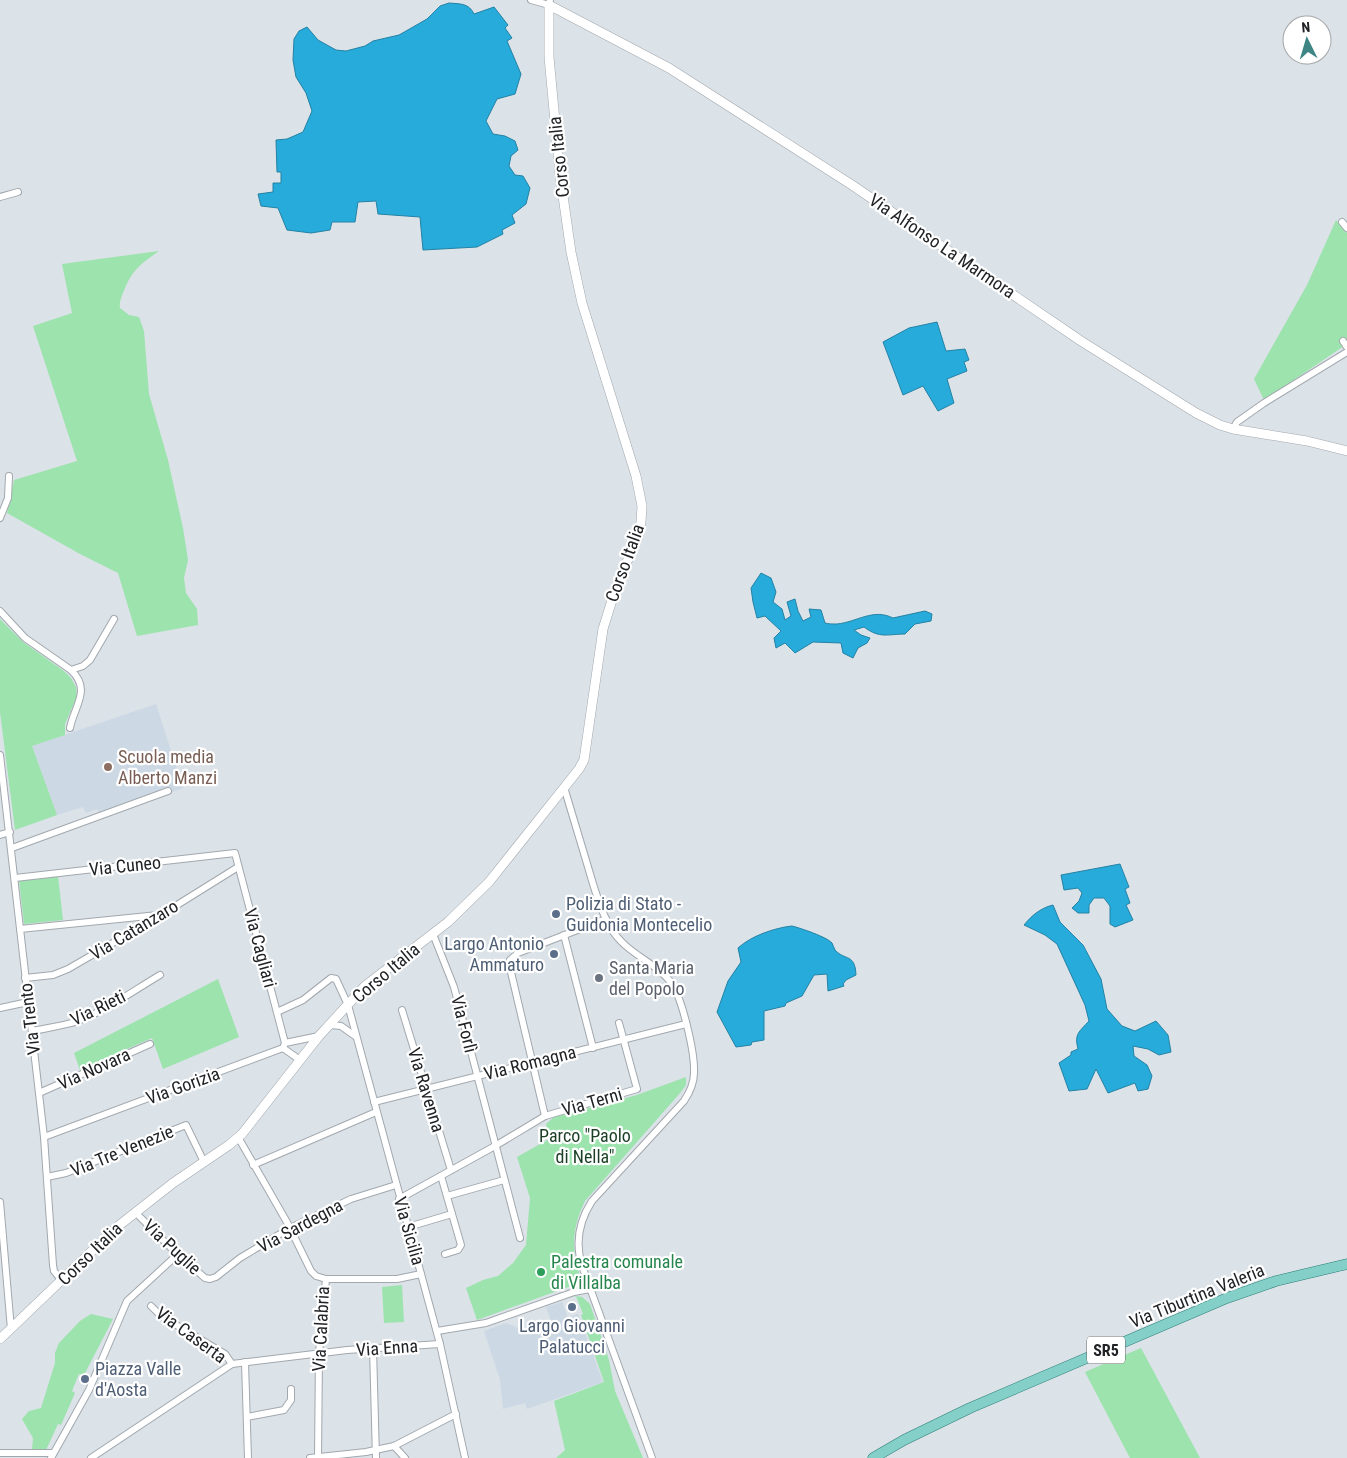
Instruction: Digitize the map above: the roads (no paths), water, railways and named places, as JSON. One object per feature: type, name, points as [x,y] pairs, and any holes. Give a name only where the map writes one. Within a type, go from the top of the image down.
[{"type":"main road","name":"Via Tiburtina Valeria","points":[[873,1458],[904,1440],[970,1408],[1227,1298],[1276,1281],[1347,1264]]},
{"type":"street","points":[[531,0],[550,3]]},
{"type":"street","name":"Via Alfonso La Marmora","points":[[550,3],[669,68],[852,185],[1081,341],[1196,413],[1233,429],[1307,441],[1347,451]]},
{"type":"street","name":"Corso Italia","points":[[0,1339],[117,1227],[173,1182],[238,1137],[319,1036],[376,976],[433,934],[464,908],[496,875],[581,766],[585,757],[603,629],[617,584],[641,527],[642,512],[636,476],[585,311],[571,252],[560,175],[549,57],[550,3]]},
{"type":"street","points":[[0,197],[18,192]]},
{"type":"street","points":[[1342,222],[1347,228]]},
{"type":"street","points":[[1233,429],[1237,422],[1347,352]]},
{"type":"street","points":[[0,518],[8,498],[9,476]]},
{"type":"street","points":[[0,611],[25,638],[71,670],[79,679],[80,700],[70,728]]},
{"type":"street","points":[[71,670],[83,666],[90,660],[114,619]]},
{"type":"street","name":"Via Trento","points":[[0,755],[44,1136],[53,1268],[62,1281]]},
{"type":"street","points":[[564,787],[598,900],[606,920],[621,942],[672,983],[679,998],[686,1024],[694,1069],[689,1092],[678,1109],[595,1197],[582,1220],[578,1236],[580,1261],[650,1457]]},
{"type":"street","points":[[12,848],[168,791]]},
{"type":"street","points":[[0,834],[10,832]]},
{"type":"street","name":"Via Cuneo","points":[[15,878],[235,853]]},
{"type":"street","name":"Via Cagliari","points":[[235,853],[284,1045]]},
{"type":"street","name":"Via Catanzaro","points":[[25,978],[49,976],[61,972],[161,915],[238,866]]},
{"type":"street","points":[[20,929],[161,915]]},
{"type":"street","points":[[545,1116],[510,968],[510,960],[515,955],[606,920]]},
{"type":"street","name":"Via Forlì","points":[[433,934],[454,987],[520,1238]]},
{"type":"street","points":[[564,935],[593,1048]]},
{"type":"street","name":"Via Rieti","points":[[32,1031],[60,1026],[82,1019],[160,975]]},
{"type":"street","name":"Via Sicilia","points":[[277,1012],[303,1000],[332,978],[337,981],[348,1005],[437,1331],[465,1458]]},
{"type":"street","points":[[0,1008],[28,1002]]},
{"type":"street","name":"Via Ravenna","points":[[402,1010],[451,1170]]},
{"type":"street","points":[[619,1023],[623,1040]]},
{"type":"street","points":[[330,1024],[341,1026],[356,1036]]},
{"type":"street","name":"Via Romagna","points":[[374,1102],[686,1024]]},
{"type":"street","name":"Via Gorizia","points":[[44,1136],[284,1045],[319,1036]]},
{"type":"street","name":"Via Terni","points":[[400,1199],[545,1116],[636,1089],[623,1040]]},
{"type":"street","name":"Via Novara","points":[[39,1093],[150,1044]]},
{"type":"street","points":[[284,1045],[300,1060]]},
{"type":"street","points":[[253,1165],[376,1112]]},
{"type":"street","name":"Via Tre Venezie","points":[[47,1178],[66,1173],[186,1125],[204,1162]]},
{"type":"street","name":"Via Calabria","points":[[238,1137],[290,1228],[311,1271],[316,1276],[326,1279],[319,1353],[318,1458]]},
{"type":"street","points":[[441,1176],[461,1246],[456,1251],[445,1254]]},
{"type":"street","points":[[447,1196],[504,1180]]},
{"type":"street","name":"Via Sardegna","points":[[210,1279],[216,1277],[240,1258],[290,1228],[351,1199],[396,1185]]},
{"type":"street","points":[[0,1202],[11,1329]]},
{"type":"street","name":"Via Puglie","points":[[135,1212],[178,1255],[205,1278],[210,1279]]},
{"type":"street","points":[[408,1227],[452,1214]]},
{"type":"street","points":[[0,1452],[52,1456],[90,1390],[127,1302],[178,1255]]},
{"type":"street","points":[[326,1279],[397,1279],[421,1274]]},
{"type":"street","points":[[437,1331],[486,1323],[590,1288]]},
{"type":"street","name":"Via Caserta","points":[[151,1306],[161,1316],[225,1354],[232,1364]]},
{"type":"street","name":"Via Enna","points":[[232,1364],[319,1353],[440,1344]]},
{"type":"street","points":[[373,1348],[376,1458]]},
{"type":"street","points":[[245,1362],[248,1458]]},
{"type":"street","points":[[90,1458],[232,1364]]},
{"type":"street","points":[[247,1417],[284,1410],[291,1400],[291,1390]]},
{"type":"street","points":[[310,1458],[394,1446],[456,1414]]},
{"type":"street","points":[[394,1446],[405,1458]]},
{"type":"water","points":[[449,3],[467,6],[474,14],[494,7],[508,25],[505,28],[512,38],[507,41],[521,74],[515,94],[497,99],[486,121],[493,134],[505,136],[515,141],[518,150],[511,156],[509,166],[515,175],[523,176],[530,188],[526,204],[512,215],[515,223],[502,230],[503,234],[477,247],[423,250],[420,217],[378,214],[376,201],[358,202],[355,222],[332,222],[330,230],[311,233],[287,230],[278,208],[261,206],[258,194],[273,192],[273,183],[281,183],[281,172],[277,172],[276,140],[287,139],[303,132],[312,111],[306,93],[296,77],[293,60],[294,39],[299,31],[307,27],[318,40],[336,50],[346,51],[365,46],[373,41],[399,35],[427,19],[440,6]]},
{"type":"water","points":[[937,322],[946,351],[965,349],[969,360],[964,362],[967,371],[947,379],[954,403],[938,411],[923,386],[903,395],[883,342],[909,328]]},
{"type":"water","points":[[761,573],[771,578],[776,592],[773,602],[782,609],[785,620],[791,616],[787,602],[795,599],[803,621],[811,617],[809,609],[821,610],[825,623],[829,624],[844,623],[865,616],[879,614],[893,618],[925,611],[932,614],[931,621],[915,624],[905,634],[880,634],[864,627],[854,630],[870,638],[867,643],[858,648],[853,658],[843,653],[841,643],[813,642],[795,653],[785,643],[776,648],[774,638],[781,631],[765,616],[757,618],[753,602],[751,588]]},
{"type":"water","points":[[1120,864],[1129,887],[1125,889],[1130,903],[1126,905],[1133,920],[1115,927],[1110,924],[1110,906],[1104,898],[1094,898],[1089,905],[1089,913],[1078,913],[1072,908],[1079,901],[1082,893],[1078,888],[1064,890],[1061,875]]},
{"type":"water","points":[[1053,905],[1060,922],[1083,945],[1101,979],[1107,1009],[1122,1026],[1135,1031],[1156,1021],[1168,1035],[1171,1052],[1159,1055],[1148,1049],[1133,1046],[1134,1056],[1147,1065],[1152,1076],[1148,1089],[1138,1091],[1135,1083],[1108,1093],[1096,1069],[1087,1089],[1069,1091],[1059,1063],[1071,1055],[1071,1052],[1078,1049],[1077,1036],[1089,1021],[1085,1005],[1057,944],[1045,935],[1024,925],[1037,912]]},
{"type":"water","points":[[792,926],[825,938],[832,943],[835,950],[852,960],[856,975],[846,980],[843,984],[844,986],[828,991],[827,974],[814,975],[802,996],[786,1003],[785,1006],[764,1011],[764,1040],[752,1042],[751,1045],[736,1047],[717,1012],[728,981],[741,962],[738,948],[763,933]]},
{"type":"place","name":"Scuola media Alberto Manzi","points":[[108,767]]},
{"type":"place","name":"Polizia di Stato - Guidonia Montecelio","points":[[556,914]]},
{"type":"place","name":"Largo Antonio Ammaturo","points":[[554,954]]},
{"type":"place","name":"Santa Maria del Popolo","points":[[599,978]]},
{"type":"place","name":"Palestra comunale di Villalba","points":[[541,1272]]},
{"type":"place","name":"Largo Giovanni Palatucci","points":[[572,1307]]},
{"type":"place","name":"Piazza Valle d'Aosta","points":[[85,1379]]},
{"type":"park label","name":"Parco \"Paolo di Nella\"","points":[[585,1146]]}]
